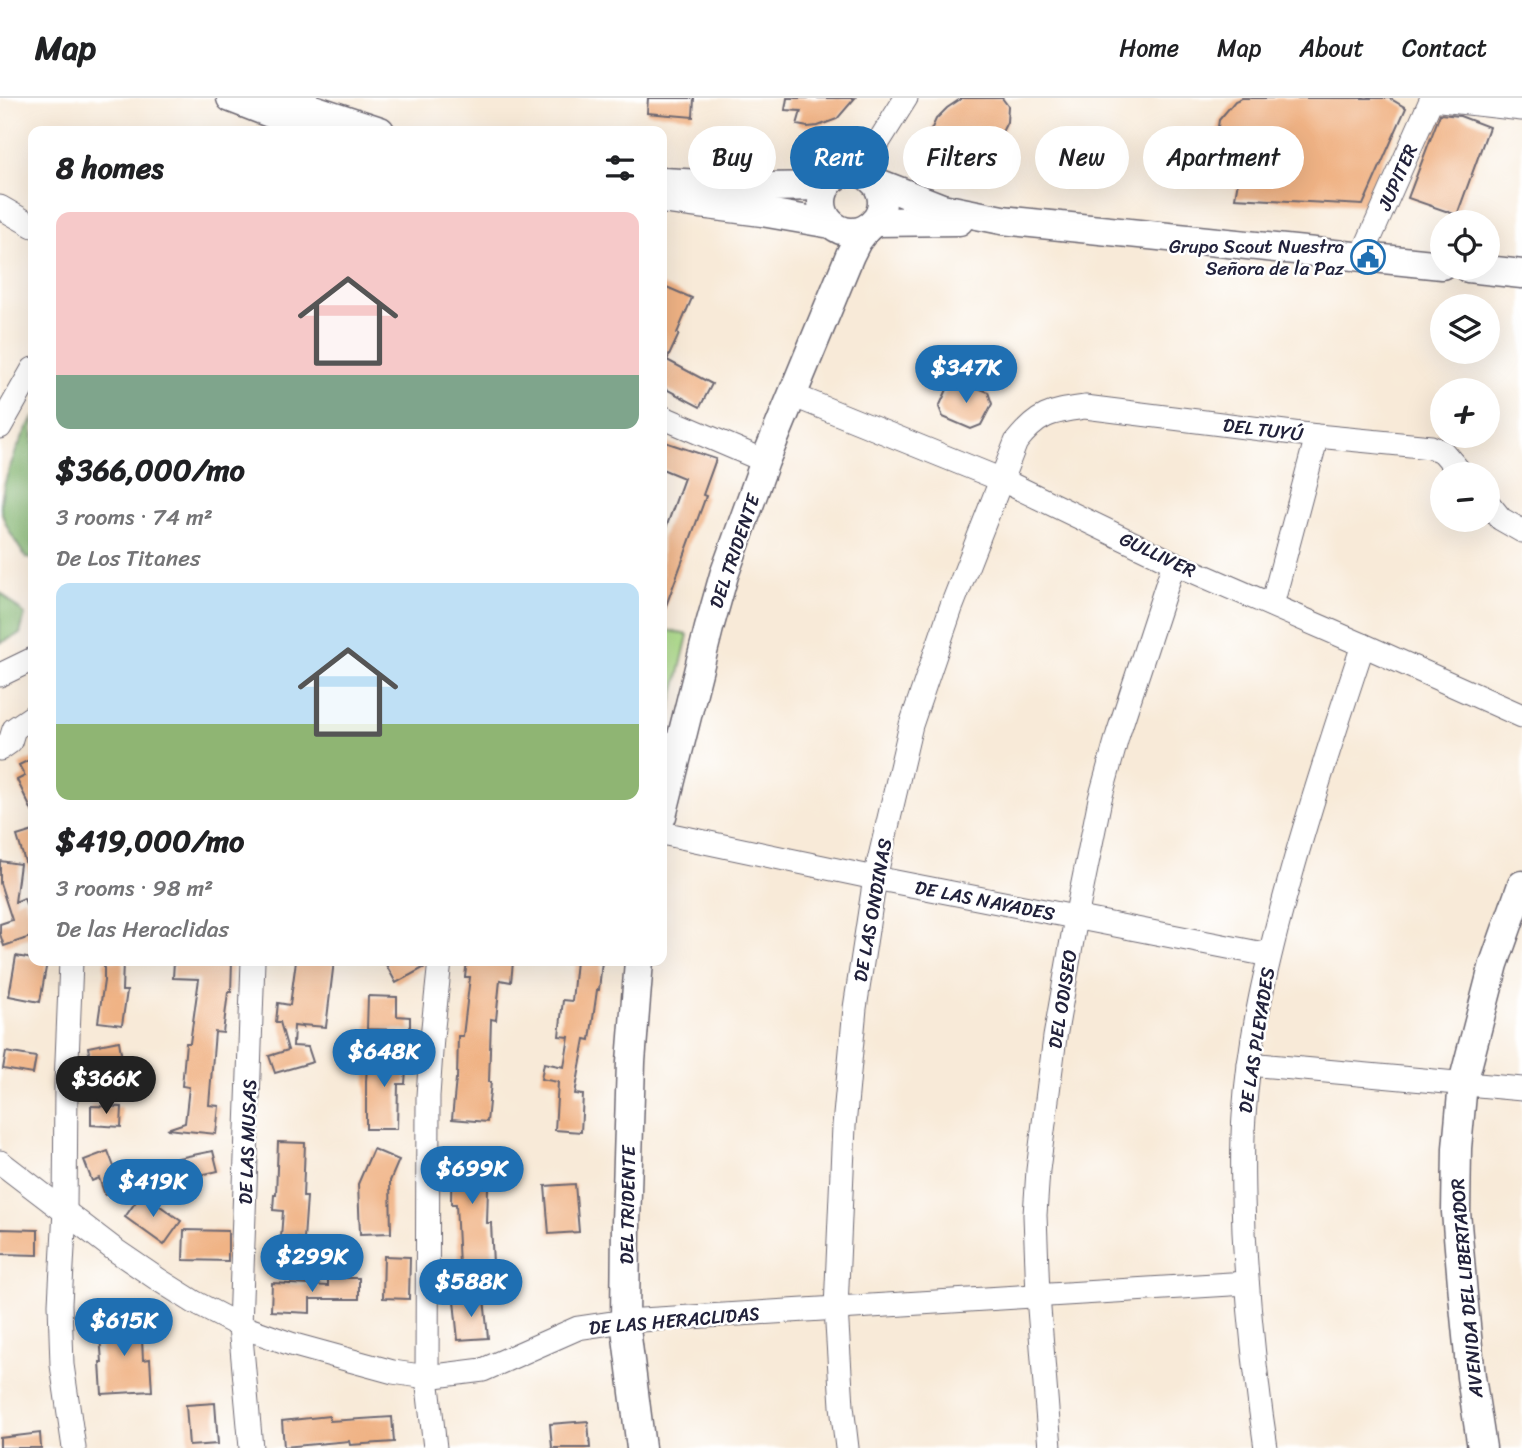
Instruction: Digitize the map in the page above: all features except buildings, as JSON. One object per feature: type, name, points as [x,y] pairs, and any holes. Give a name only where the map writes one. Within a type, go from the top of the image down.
[{"type":"main road","points":[[231,98],[306,126]]},
{"type":"main road","points":[[280,98],[365,126]]},
{"type":"main road","points":[[667,182],[764,187],[790,185]]},
{"type":"main road","name":"DEL TRIDENTE","points":[[833,189],[822,195],[822,206],[824,215],[833,225],[839,248],[834,294]]},
{"type":"main road","points":[[879,189],[942,208],[1002,220],[1430,264]]},
{"type":"main road","points":[[667,200],[762,212],[833,225],[843,231],[859,232],[871,225],[879,215],[882,206],[879,189]]},
{"type":"main road","points":[[871,225],[1002,220]]},
{"type":"main road","name":"DEL TRIDENTE","points":[[667,796],[724,575],[765,461],[850,255],[871,225]]},
{"type":"main road","points":[[1500,272],[1522,274]]},
{"type":"main road","name":"AVENIDA DEL LIBERTADOR","points":[[1482,1448],[1471,1377],[1456,1212],[1457,1148],[1463,1083],[1494,964],[1522,885]]},
{"type":"main road","name":"DEL TRIDENTE","points":[[639,966],[631,1075],[625,1321],[641,1448]]},
{"type":"street","points":[[888,126],[906,98]]},
{"type":"street","points":[[1432,98],[1522,108]]},
{"type":"street","name":"JUPITER","points":[[1362,256],[1432,98]]},
{"type":"street","points":[[0,207],[28,223]]},
{"type":"street","points":[[0,427],[28,378]]},
{"type":"street","name":"GULLIVER","points":[[792,395],[1002,480],[1174,563],[1522,716]]},
{"type":"street","name":"DEL TUYÚ","points":[[1054,411],[1086,407],[1317,436],[1430,447],[1443,452],[1452,462]]},
{"type":"street","name":"DE LAS ONDINAS","points":[[848,1448],[842,1406],[836,1308],[844,1126],[855,1007],[875,878],[911,725],[951,608],[1016,442],[1029,426],[1054,411]]},
{"type":"street","points":[[667,419],[765,461]]},
{"type":"street","points":[[1272,605],[1317,436]]},
{"type":"street","points":[[1500,518],[1522,531]]},
{"type":"street","name":"DEL ODISEO","points":[[1050,1448],[1035,1227],[1038,1170],[1055,1037],[1100,799],[1118,734],[1174,563]]},
{"type":"street","name":"DE LAS PLEYADES","points":[[1266,1448],[1256,1385],[1247,1283],[1241,1162],[1249,1064],[1269,954],[1313,797],[1363,645]]},
{"type":"street","points":[[0,675],[28,661]]},
{"type":"street","points":[[0,750],[10,742],[7,729],[28,718]]},
{"type":"street","name":"DE LAS NAYADES","points":[[667,834],[875,878],[1269,954]]},
{"type":"street","points":[[71,966],[60,1304],[62,1365],[74,1448]]},
{"type":"street","name":"DE LAS MUSAS","points":[[251,1448],[240,1326],[253,966]]},
{"type":"street","points":[[435,1448],[427,1377],[428,1096],[439,966]]},
{"type":"street","points":[[1249,1064],[1522,1089]]},
{"type":"street","name":"DE LAS HERACLIDAS","points":[[0,1162],[115,1250],[194,1302],[240,1326],[290,1344],[393,1372],[427,1377],[483,1370],[578,1328],[625,1321],[1247,1283]]},
{"type":"green space","points":[[28,427],[28,558],[8,528],[1,509],[4,487]]},
{"type":"green space","points":[[0,592],[25,615],[20,634],[0,643]]},
{"type":"green space","points":[[667,630],[688,635],[667,725]]},
{"type":"place","name":"Grupo Scout Nuestra Señora de la Paz","points":[[1368,257]]}]
